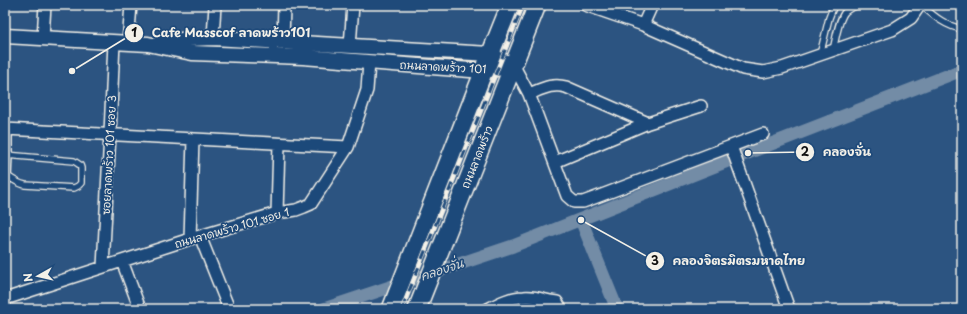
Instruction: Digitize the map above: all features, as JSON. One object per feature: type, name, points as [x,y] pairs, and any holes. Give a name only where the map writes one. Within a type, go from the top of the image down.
[{"type":"main road","points":[[391,309],[510,5]]},
{"type":"main road","name":"ถนนลาดพร้าว","points":[[416,309],[537,5]]},
{"type":"street","points":[[43,38],[45,5]]},
{"type":"street","points":[[128,43],[131,5]]},
{"type":"street","points":[[213,38],[215,5]]},
{"type":"street","points":[[283,42],[284,5]]},
{"type":"street","points":[[350,46],[353,5]]},
{"type":"street","points":[[585,5],[643,26],[743,69],[763,72],[782,68],[892,30],[911,18],[921,5]]},
{"type":"street","points":[[643,26],[652,5]]},
{"type":"street","name":"ถนนลาดพร้าว 101","points":[[5,36],[148,44],[192,53],[303,57],[483,71],[514,66]]},
{"type":"street","name":"ถนนลาดพร้าว 101","points":[[148,44],[213,38],[490,54],[514,66]]},
{"type":"street","name":"ซอยลาดพร้าว 101 ซอย 3","points":[[103,267],[114,42]]},
{"type":"street","name":"ถนนลาดพร้าว 101 ซอย 1","points":[[5,299],[195,238],[277,213],[296,210],[311,204],[348,147],[367,90],[369,62]]},
{"type":"street","points":[[514,66],[529,94],[567,196],[574,202],[583,202],[731,148],[763,134]]},
{"type":"street","points":[[529,94],[546,87],[559,85],[648,123]]},
{"type":"street","points":[[555,162],[648,123],[701,106]]},
{"type":"street","points":[[5,180],[6,129],[348,147]]},
{"type":"street","points":[[193,139],[195,238],[229,309]]},
{"type":"street","points":[[277,213],[279,144]]},
{"type":"street","points":[[731,148],[789,309]]},
{"type":"street","points":[[122,261],[140,309]]},
{"type":"street","points":[[488,309],[498,303],[525,296],[558,302],[562,309]]},
{"type":"street","points":[[540,309],[550,301]]},
{"type":"lane","points":[[820,55],[829,18],[834,5]]},
{"type":"lane","points":[[833,50],[843,15],[852,7],[860,5]]},
{"type":"lane","points":[[921,5],[945,24],[954,28],[962,29]]},
{"type":"lane","points":[[5,175],[19,184],[74,188],[81,182],[81,168],[80,165],[74,161],[6,155]]},
{"type":"waterway","name":"คลองจั่น","points":[[324,309],[513,246],[962,70]]},
{"type":"waterway","points":[[581,220],[617,309]]},
{"type":"railway","points":[[402,309],[523,5]]},
{"type":"place","name":"Cafe Masscof ลาดพร้าว101","points":[[72,71]]},
{"type":"place","name":"คลองจั่น","points":[[748,153]]},
{"type":"place","name":"คลองจิตรมิตรมหาดไทย","points":[[581,220]]}]
